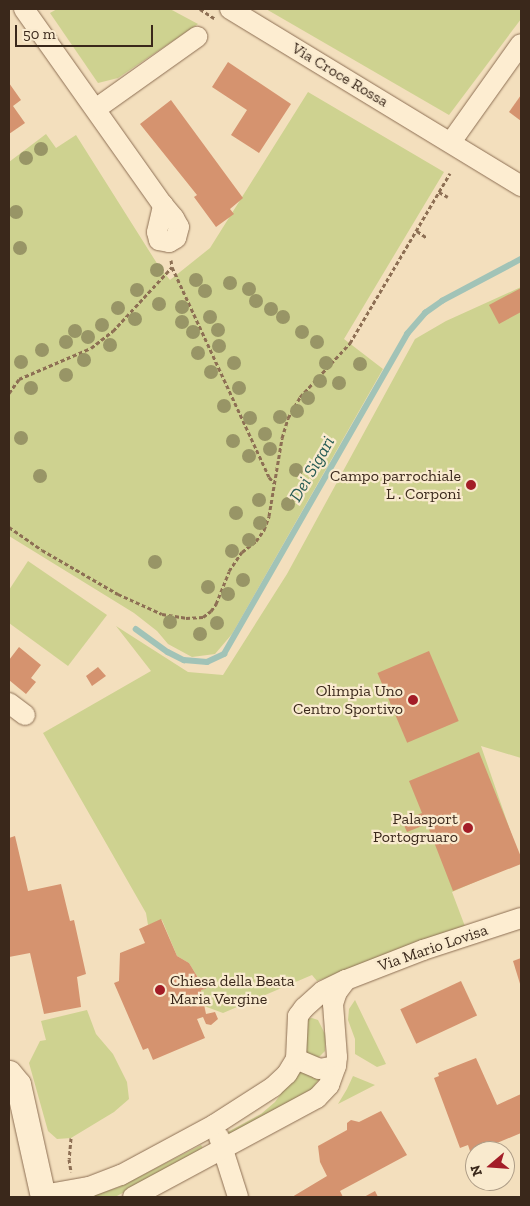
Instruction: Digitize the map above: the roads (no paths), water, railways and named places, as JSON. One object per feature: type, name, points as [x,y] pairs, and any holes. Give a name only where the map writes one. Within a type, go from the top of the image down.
[{"type":"street","points":[[24,9],[163,205],[157,232],[159,240],[169,242]]},
{"type":"street","name":"Via Croce Rossa","points":[[230,9],[521,186]]},
{"type":"street","points":[[96,108],[197,37]]},
{"type":"street","points":[[451,142],[521,44]]},
{"type":"street","points":[[9,703],[25,715]]},
{"type":"street","name":"Via Mario Lovisa","points":[[296,1058],[298,1016],[323,991],[423,950],[521,918]]},
{"type":"street","points":[[133,1197],[225,1150],[317,1098],[329,1085],[336,1066],[333,1004],[337,992],[346,980]]},
{"type":"street","points":[[9,1073],[18,1084],[43,1196],[105,1182],[214,1125],[273,1087],[286,1074],[296,1058],[319,1069],[336,1066]]},
{"type":"street","points":[[214,1125],[225,1150],[238,1197]]},
{"type":"waterway","name":"Dei Sigari","points":[[136,629],[168,652],[184,660],[207,662],[224,654],[407,334],[425,313],[442,301],[521,259]]},
{"type":"place","name":"Campo parrochiale L . Corponi","points":[[471,485]]},
{"type":"place","name":"Olimpia Uno Centro Sportivo","points":[[413,700]]},
{"type":"place","name":"Palasport Portogruaro","points":[[468,828]]},
{"type":"place","name":"Chiesa della Beata Maria Vergine","points":[[160,990]]}]
